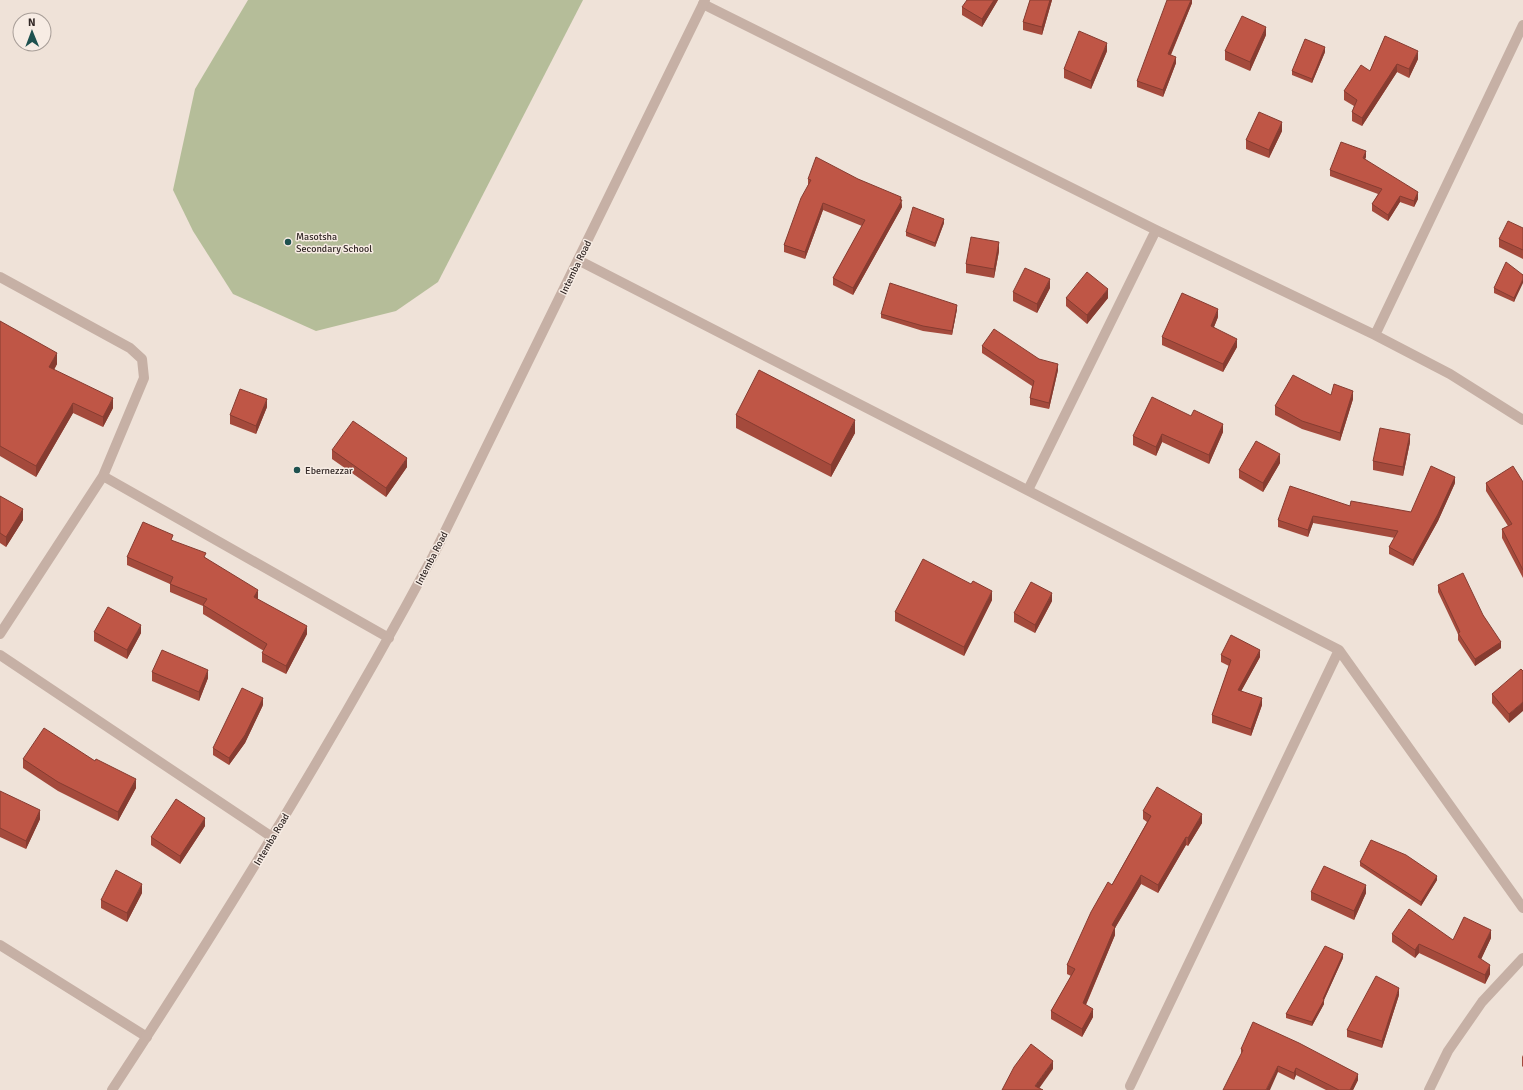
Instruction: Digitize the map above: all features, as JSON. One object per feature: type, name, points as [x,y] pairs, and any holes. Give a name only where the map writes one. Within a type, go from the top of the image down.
[{"type":"street","points":[[704,2],[1156,230],[1375,335],[1450,374],[1523,420]]},
{"type":"street","name":"Intemba Road","points":[[112,1090],[147,1037],[272,837],[336,731],[389,638],[433,556],[704,2]]},
{"type":"street","points":[[1375,335],[1523,25]]},
{"type":"street","points":[[1028,490],[1156,230]]},
{"type":"street","points":[[578,260],[1339,650],[1523,908]]},
{"type":"street","points":[[0,277],[130,348],[142,359],[144,378],[102,476],[0,634]]},
{"type":"street","points":[[102,476],[389,638]]},
{"type":"street","points":[[1130,1086],[1339,650]]},
{"type":"street","points":[[0,655],[272,837]]},
{"type":"street","points":[[0,944],[147,1037]]},
{"type":"street","points":[[1429,1090],[1448,1051],[1482,1002],[1523,958]]},
{"type":"green space","points":[[248,0],[583,0],[438,282],[396,311],[316,331],[233,294],[193,231],[173,190],[195,89]]},
{"type":"building","points":[[967,0],[994,0],[982,19],[962,7]]},
{"type":"building","points":[[1030,0],[1050,0],[1042,27],[1023,22]]},
{"type":"building","points":[[1167,0],[1191,0],[1168,54],[1176,57],[1163,90],[1137,81]]},
{"type":"building","points":[[1242,16],[1266,27],[1250,62],[1225,51]]},
{"type":"building","points":[[1079,31],[1107,43],[1091,81],[1064,69]]},
{"type":"building","points":[[1385,36],[1418,51],[1409,69],[1397,64],[1362,118],[1352,112],[1357,100],[1344,91],[1361,65],[1370,71]]},
{"type":"building","points":[[1305,39],[1325,47],[1312,79],[1292,71]]},
{"type":"building","points":[[1259,112],[1282,122],[1269,150],[1246,140]]},
{"type":"building","points":[[1341,142],[1366,151],[1363,158],[1418,192],[1414,201],[1400,196],[1388,215],[1372,204],[1382,189],[1330,170]]},
{"type":"building","points":[[816,157],[858,179],[901,197],[900,200],[902,200],[853,288],[833,278],[865,220],[823,203],[805,252],[784,245],[801,198],[811,180],[808,179]]},
{"type":"building","points":[[913,207],[944,219],[935,243],[906,232]]},
{"type":"building","points":[[1508,221],[1523,228],[1523,250],[1499,239]]},
{"type":"building","points":[[971,237],[999,242],[994,269],[966,264]]},
{"type":"building","points":[[1506,262],[1523,275],[1523,279],[1514,298],[1494,288]]},
{"type":"building","points":[[1025,268],[1050,279],[1037,304],[1013,292]]},
{"type":"building","points":[[1087,272],[1108,289],[1087,315],[1066,298]]},
{"type":"building","points":[[890,283],[957,305],[952,331],[923,326],[881,314]]},
{"type":"building","points":[[1182,293],[1218,309],[1211,326],[1237,339],[1223,364],[1162,337]]},
{"type":"building","points":[[0,321],[57,353],[49,367],[113,398],[103,417],[73,403],[36,466],[0,446]]},
{"type":"building","points":[[994,329],[1039,359],[1058,364],[1049,403],[1030,398],[1034,381],[982,346]]},
{"type":"building","points":[[759,370],[855,420],[831,465],[736,415]]},
{"type":"building","points":[[1293,375],[1331,395],[1334,384],[1353,391],[1340,433],[1302,421],[1275,406]]},
{"type":"building","points":[[240,389],[267,399],[256,426],[230,415]]},
{"type":"building","points":[[1152,397],[1191,416],[1194,410],[1223,424],[1209,455],[1162,434],[1156,447],[1133,436]]},
{"type":"building","points":[[353,421],[407,458],[386,488],[332,450]]},
{"type":"building","points":[[1380,428],[1410,434],[1403,467],[1373,461]]},
{"type":"building","points":[[1256,441],[1280,454],[1263,483],[1239,470]]},
{"type":"building","points":[[1431,466],[1455,477],[1438,514],[1413,560],[1389,547],[1398,531],[1313,516],[1308,530],[1278,520],[1290,486],[1350,506],[1351,501],[1411,512]]},
{"type":"building","points":[[1513,466],[1523,482],[1523,570],[1502,529],[1512,524],[1486,483]]},
{"type":"building","points":[[0,496],[23,509],[6,537],[0,533]]},
{"type":"building","points":[[143,522],[173,535],[171,540],[206,553],[204,557],[258,590],[254,597],[307,626],[286,666],[262,653],[267,644],[203,605],[207,599],[170,584],[173,577],[127,557]]},
{"type":"building","points":[[923,559],[971,584],[973,581],[992,591],[964,647],[895,612]]},
{"type":"building","points":[[1463,573],[1483,615],[1501,642],[1475,659],[1458,633],[1460,632],[1438,585]]},
{"type":"building","points":[[1031,582],[1052,593],[1035,625],[1014,613]]},
{"type":"building","points":[[108,607],[141,625],[127,650],[94,632]]},
{"type":"building","points":[[1231,635],[1260,650],[1238,690],[1262,698],[1251,729],[1212,715],[1231,660],[1221,655]]},
{"type":"building","points":[[162,650],[208,670],[199,692],[152,672]]},
{"type":"building","points":[[1521,669],[1523,671],[1523,702],[1509,714],[1492,694]]},
{"type":"building","points":[[242,688],[263,698],[245,735],[229,758],[213,748]]},
{"type":"building","points":[[44,728],[95,761],[96,759],[136,779],[118,812],[58,782],[23,759]]},
{"type":"building","points":[[1157,787],[1202,814],[1188,838],[1186,837],[1158,885],[1141,875],[1112,925],[1115,927],[1083,1003],[1093,1009],[1082,1029],[1051,1011],[1075,969],[1067,965],[1091,912],[1108,882],[1112,885],[1151,816],[1143,811]]},
{"type":"building","points":[[0,791],[40,810],[26,841],[0,828]]},
{"type":"building","points":[[176,799],[205,818],[180,856],[151,837]]},
{"type":"building","points":[[1371,840],[1406,855],[1437,876],[1421,902],[1360,862]]},
{"type":"building","points":[[1324,866],[1366,885],[1354,911],[1311,892]]},
{"type":"building","points":[[116,870],[142,884],[127,913],[101,900]]},
{"type":"building","points":[[1409,909],[1453,940],[1464,917],[1491,930],[1478,957],[1490,965],[1485,975],[1419,944],[1415,950],[1392,934]]},
{"type":"building","points":[[1325,946],[1343,954],[1323,999],[1324,1000],[1312,1022],[1286,1014]]},
{"type":"building","points":[[1376,976],[1399,988],[1382,1041],[1347,1030]]},
{"type":"building","points":[[1253,1022],[1299,1043],[1358,1074],[1350,1090],[1339,1090],[1296,1068],[1294,1073],[1278,1066],[1266,1090],[1223,1090],[1243,1050],[1241,1049]]},
{"type":"building","points":[[1031,1044],[1053,1061],[1035,1086],[1043,1090],[1002,1090],[1014,1067]]},
{"type":"place","name":"Masotsha Secondary School","points":[[288,242]]},
{"type":"place","name":"Ebernezzar","points":[[297,470]]}]
